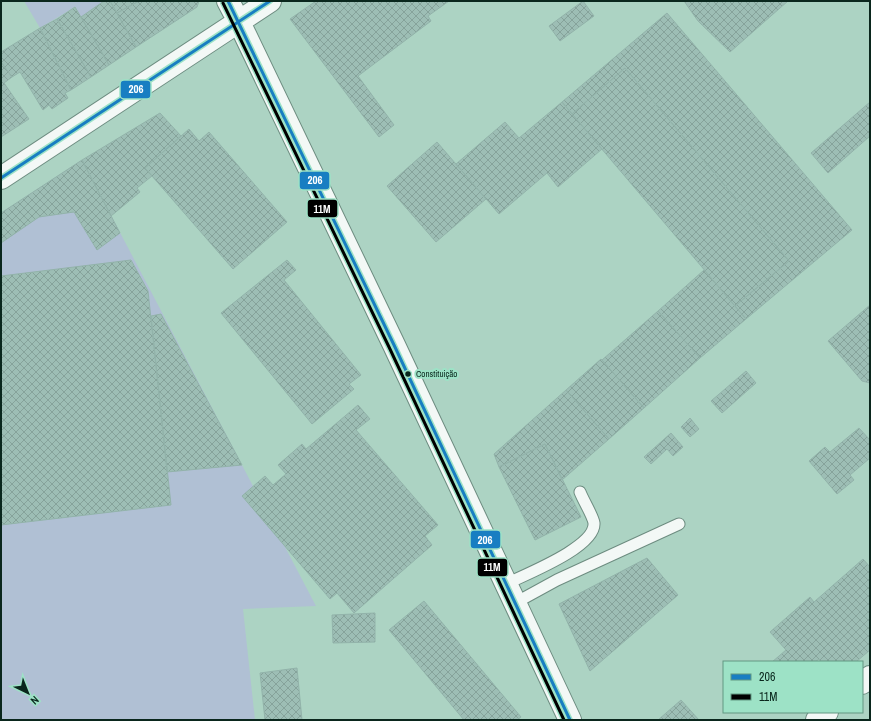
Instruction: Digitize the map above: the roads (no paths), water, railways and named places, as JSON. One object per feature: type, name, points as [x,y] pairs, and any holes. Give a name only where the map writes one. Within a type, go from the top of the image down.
[{"type":"street","points":[[228,1],[570,720]]},
{"type":"street","points":[[1,178],[270,1]]},
{"type":"street","points":[[817,720],[826,713]]},
{"type":"lane","points":[[511,594],[574,551],[591,536],[594,523],[580,492]]},
{"type":"lane","points":[[511,594],[557,580],[679,524]]},
{"type":"place","name":"Constituição","points":[[408,374]]}]
